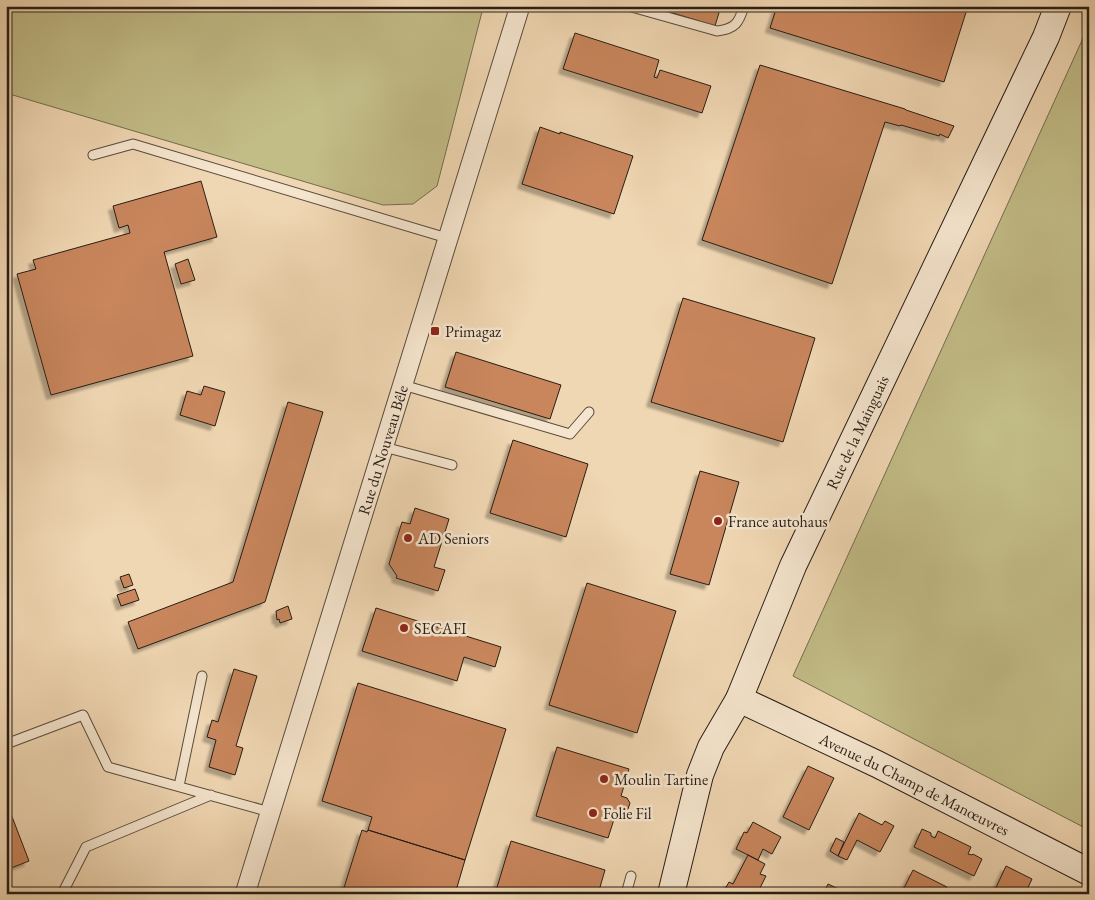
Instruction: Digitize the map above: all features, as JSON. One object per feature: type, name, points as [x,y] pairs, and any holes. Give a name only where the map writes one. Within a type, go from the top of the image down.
[{"type":"street","name":"Rue du Nouveau Bêle","points":[[245,894],[520,6]]},
{"type":"street","name":"Rue de la Mainguais","points":[[671,894],[700,775],[711,747],[739,700],[793,566],[1046,37],[1058,6]]},
{"type":"street","name":"Avenue du Champ de Manœuvres","points":[[739,700],[878,764],[1089,872]]},
{"type":"lane","points":[[628,6],[717,31],[727,30],[740,21],[744,6]]},
{"type":"lane","points":[[93,155],[133,144],[447,238]]},
{"type":"lane","points":[[403,385],[570,434],[589,412]]},
{"type":"lane","points":[[384,447],[452,465]]},
{"type":"lane","points":[[179,786],[202,676]]},
{"type":"lane","points":[[6,744],[83,716],[108,767],[270,812]]},
{"type":"lane","points":[[62,894],[86,847],[211,795]]},
{"type":"lane","points":[[626,894],[631,876]]},
{"type":"shaded area","points":[[6,6],[479,6],[483,8],[437,186],[413,204],[383,205],[6,93]]},
{"type":"shaded area","points":[[1089,25],[1089,830],[793,676]]},
{"type":"building","points":[[650,6],[721,6],[715,26]]},
{"type":"building","points":[[777,6],[968,6],[944,82],[770,28]]},
{"type":"building","points":[[575,33],[659,60],[654,77],[657,78],[660,70],[711,86],[702,113],[563,69]]},
{"type":"building","points":[[760,65],[905,109],[954,126],[948,138],[940,134],[939,136],[885,122],[832,284],[702,240]]},
{"type":"building","points":[[540,127],[633,156],[614,214],[522,184]]},
{"type":"building","points":[[201,181],[217,237],[164,252],[193,356],[51,395],[17,274],[36,269],[33,260],[130,233],[128,225],[119,228],[113,206]]},
{"type":"building","points":[[188,259],[195,280],[181,284],[175,264]]},
{"type":"building","points":[[683,298],[815,338],[783,442],[651,402]]},
{"type":"building","points":[[456,352],[561,385],[550,419],[445,387]]},
{"type":"building","points":[[204,386],[225,392],[215,426],[180,415],[187,391],[201,395]]},
{"type":"building","points":[[288,402],[323,412],[265,602],[138,649],[128,622],[233,582]]},
{"type":"building","points":[[513,440],[588,464],[566,537],[490,513]]},
{"type":"building","points":[[700,471],[739,482],[709,585],[670,574]]},
{"type":"building","points":[[415,508],[449,519],[434,567],[445,570],[438,591],[396,578],[397,576],[389,564],[402,522],[410,524]]},
{"type":"building","points":[[129,574],[133,585],[124,588],[120,577]]},
{"type":"building","points":[[587,583],[676,611],[637,733],[549,705]]},
{"type":"building","points":[[135,589],[139,600],[121,606],[117,595]]},
{"type":"building","points":[[288,606],[292,619],[280,623],[279,619],[277,620],[276,611]]},
{"type":"building","name":"SECAFI","points":[[376,608],[501,647],[495,667],[464,657],[457,681],[362,651]]},
{"type":"building","points":[[234,669],[257,676],[236,746],[243,748],[235,775],[209,767],[216,740],[207,737],[212,720],[218,722]]},
{"type":"building","points":[[358,683],[506,729],[465,860],[368,830],[372,817],[322,801]]},
{"type":"building","points":[[557,747],[629,769],[621,796],[627,798],[630,803],[628,809],[623,812],[617,810],[608,838],[536,816]]},
{"type":"building","points":[[808,766],[834,778],[809,830],[783,817]]},
{"type":"building","points":[[6,801],[29,861],[6,870]]},
{"type":"building","points":[[859,813],[882,825],[885,821],[894,826],[880,852],[857,840],[847,860],[838,856]]},
{"type":"building","points":[[753,822],[781,837],[772,854],[763,849],[758,860],[736,849],[744,832],[747,833]]},
{"type":"building","points":[[922,829],[931,833],[931,836],[935,838],[938,831],[971,847],[968,854],[973,854],[982,859],[974,876],[914,847]]},
{"type":"building","points":[[362,830],[367,832],[368,830],[465,860],[455,894],[342,894]]},
{"type":"building","points":[[836,838],[844,842],[838,856],[830,851]]},
{"type":"building","points":[[511,841],[605,870],[598,894],[495,894]]},
{"type":"building","points":[[748,855],[765,864],[760,874],[766,876],[757,894],[729,894],[724,891],[729,882],[733,884]]},
{"type":"building","points":[[1006,866],[1032,879],[1025,894],[993,894]]},
{"type":"building","points":[[913,870],[947,887],[944,894],[911,894],[903,890]]},
{"type":"building","points":[[828,884],[843,891],[848,894],[823,894]]},
{"type":"place","name":"Primagaz","points":[[435,331]]},
{"type":"place","name":"France autohaus","points":[[718,521]]},
{"type":"place","name":"AD Seniors","points":[[408,538]]},
{"type":"place","name":"SECAFI","points":[[404,628]]},
{"type":"place","name":"Moulin Tartine","points":[[604,779]]},
{"type":"place","name":"Folie Fil","points":[[593,813]]}]
